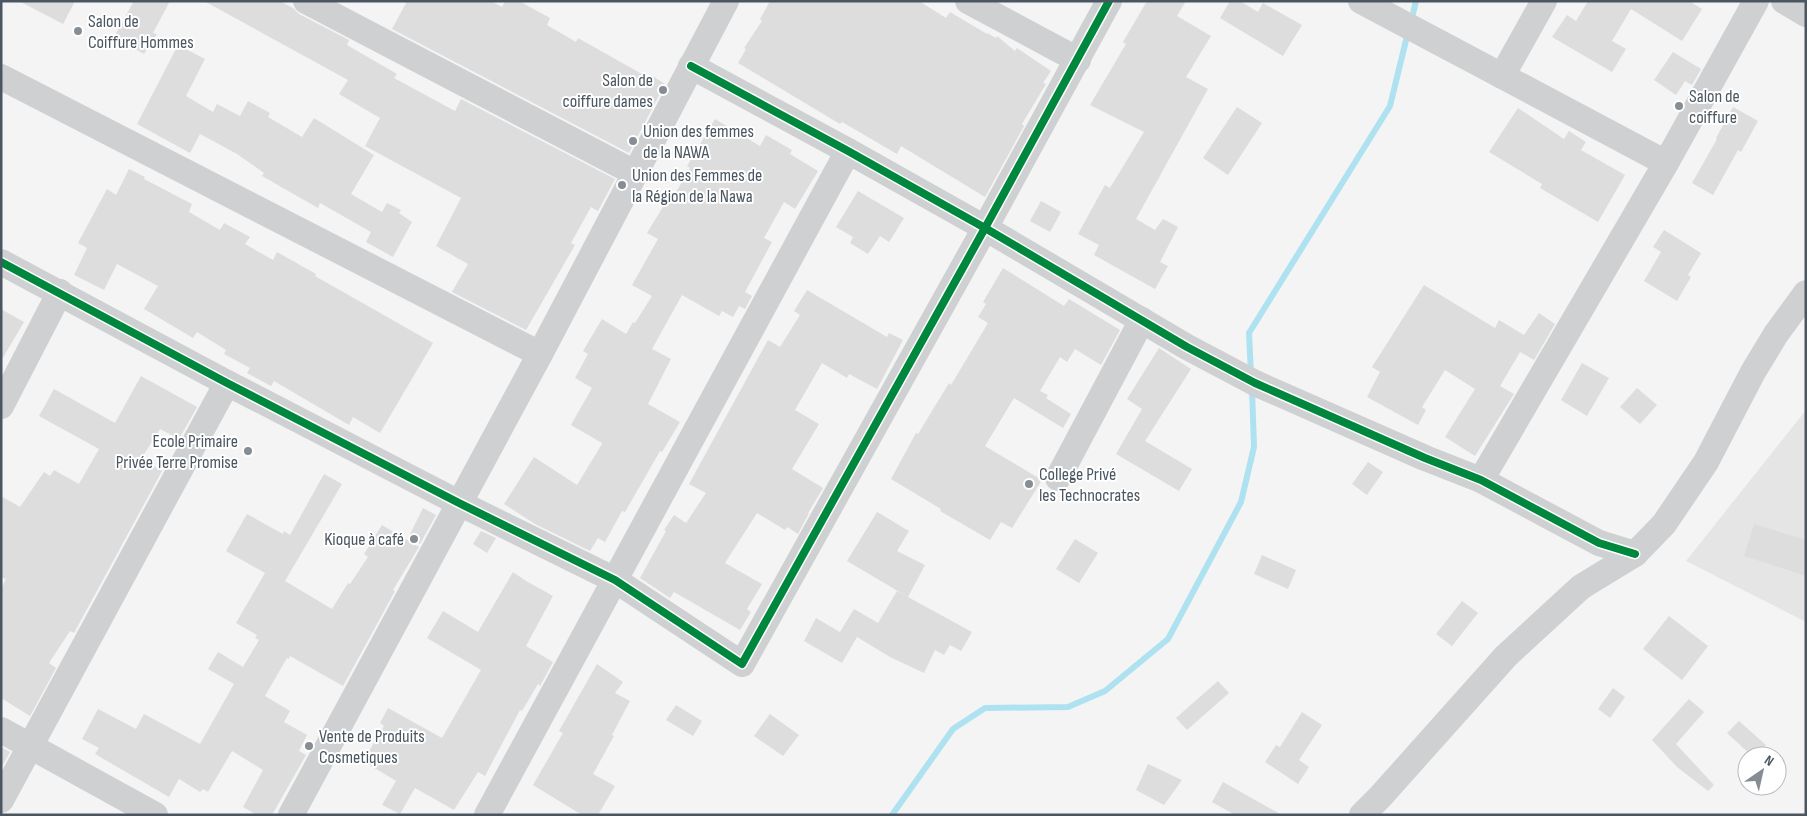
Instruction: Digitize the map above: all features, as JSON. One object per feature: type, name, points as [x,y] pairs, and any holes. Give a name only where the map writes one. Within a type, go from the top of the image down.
[{"type":"street","points":[[306,1],[635,173]]},
{"type":"street","points":[[292,815],[540,354],[726,1]]},
{"type":"street","points":[[968,1],[1078,60]]},
{"type":"street","points":[[1,262],[227,383],[459,503],[615,580],[742,664],[986,228],[1109,1]]},
{"type":"street","points":[[1361,1],[1666,163]]},
{"type":"street","points":[[1502,76],[1544,1]]},
{"type":"street","points":[[1481,480],[1666,163],[1756,1]]},
{"type":"street","points":[[1784,1],[1806,14]]},
{"type":"street","points":[[691,66],[986,228],[1187,347],[1255,383],[1425,458],[1481,480],[1599,543],[1634,554]]},
{"type":"street","points":[[1,76],[540,354]]},
{"type":"street","points":[[487,815],[848,151]]},
{"type":"street","points":[[1,406],[60,292]]},
{"type":"street","points":[[1362,815],[1506,656],[1581,587],[1634,554],[1664,524],[1706,462],[1757,364],[1806,293]]},
{"type":"street","points":[[1058,478],[1142,320]]},
{"type":"street","points":[[1,800],[227,383]]},
{"type":"street","points":[[1,730],[155,815]]},
{"type":"shaded area","points":[[1806,410],[1806,622],[1686,561]]},
{"type":"building","points":[[19,1],[75,1],[63,24]]},
{"type":"building","points":[[134,1],[170,1],[153,33],[157,34],[144,54],[114,37]]},
{"type":"building","points":[[204,1],[280,1],[293,8],[299,14],[349,40],[347,45],[397,74],[394,78],[455,111],[461,99],[615,179],[598,211],[591,207],[571,243],[575,245],[526,330],[452,292],[468,264],[436,246],[461,198],[365,146],[380,118],[339,94],[348,80]]},
{"type":"building","points":[[407,1],[491,1],[502,7],[505,1],[519,1],[550,18],[547,25],[576,42],[578,38],[649,78],[651,75],[665,84],[629,153],[392,29]]},
{"type":"building","points":[[770,1],[919,1],[946,18],[950,12],[987,34],[996,38],[997,36],[1015,51],[1017,48],[1051,71],[1043,83],[1046,84],[1022,124],[1024,126],[985,197],[901,146],[897,154],[842,122],[840,124],[738,63],[746,49],[744,48],[762,21],[760,19]]},
{"type":"building","points":[[1147,1],[1186,1],[1177,16],[1211,36],[1186,77],[1208,89],[1136,219],[1155,230],[1163,219],[1178,227],[1160,262],[1168,266],[1155,289],[1094,255],[1099,245],[1078,234],[1105,185],[1110,188],[1144,132],[1090,105],[1126,44],[1123,42]]},
{"type":"building","points":[[1230,1],[1240,1],[1258,12],[1263,3],[1302,25],[1283,56],[1220,18]]},
{"type":"building","points":[[1588,1],[1689,1],[1702,9],[1682,41],[1631,9],[1612,41],[1626,49],[1612,72],[1552,37],[1567,15],[1576,21]]},
{"type":"building","points":[[178,45],[205,59],[186,96],[213,112],[217,104],[240,116],[248,101],[270,113],[268,117],[302,137],[314,118],[374,155],[351,194],[382,212],[387,203],[401,210],[399,213],[412,222],[393,257],[366,242],[371,232],[320,203],[318,208],[262,176],[264,173],[237,154],[200,134],[190,153],[137,124]]},
{"type":"building","points":[[1673,52],[1701,69],[1692,85],[1685,81],[1676,95],[1654,80]]},
{"type":"building","points":[[1237,107],[1262,123],[1228,175],[1203,158]]},
{"type":"building","points":[[1733,107],[1758,121],[1741,152],[1738,150],[1713,195],[1692,183]]},
{"type":"building","points":[[1518,108],[1564,139],[1569,131],[1586,142],[1581,150],[1625,175],[1598,222],[1540,188],[1542,184],[1489,152]]},
{"type":"building","points":[[715,119],[760,146],[766,135],[792,150],[790,154],[818,171],[795,209],[784,202],[764,238],[772,242],[745,292],[752,296],[745,309],[739,306],[733,317],[722,311],[719,316],[682,295],[652,349],[671,359],[648,404],[680,422],[662,452],[660,451],[625,512],[622,511],[605,542],[598,538],[590,551],[535,524],[504,504],[534,457],[577,485],[602,444],[571,425],[592,388],[575,378],[588,354],[583,351],[602,319],[626,334],[652,296],[632,285],[658,239],[647,233],[669,197],[672,199],[690,168],[687,166]]},
{"type":"building","points":[[129,169],[192,204],[189,212],[220,230],[224,223],[250,237],[245,244],[273,260],[277,252],[316,274],[315,276],[433,343],[380,433],[353,417],[349,425],[274,381],[271,386],[247,373],[250,368],[224,354],[226,350],[197,332],[193,338],[144,309],[158,286],[117,264],[104,290],[74,275],[87,248],[78,243],[107,189],[116,195]]},
{"type":"building","points":[[858,191],[904,218],[889,242],[880,236],[868,254],[850,243],[853,237],[836,227]]},
{"type":"building","points":[[1041,201],[1061,212],[1050,232],[1030,221]]},
{"type":"building","points":[[1664,230],[1701,253],[1688,275],[1691,277],[1677,301],[1644,281],[1661,252],[1653,247]]},
{"type":"building","points":[[1003,268],[1064,306],[1069,299],[1120,330],[1101,365],[1075,349],[1067,362],[1060,357],[1040,391],[1048,395],[1046,398],[1071,414],[1063,428],[1014,398],[985,446],[1042,480],[1012,528],[1001,522],[990,540],[940,511],[941,509],[891,479],[916,433],[918,434],[949,383],[951,385],[988,323],[978,317],[986,304],[983,302]]},
{"type":"building","points":[[1424,285],[1495,328],[1499,320],[1524,335],[1539,313],[1555,324],[1534,360],[1520,352],[1500,386],[1514,394],[1475,456],[1445,437],[1475,389],[1445,370],[1422,407],[1426,410],[1418,425],[1367,397],[1380,372],[1372,367]]},
{"type":"building","points":[[807,290],[887,337],[889,333],[903,340],[877,389],[849,374],[847,378],[822,363],[795,410],[819,424],[792,469],[823,488],[798,534],[787,527],[785,530],[757,513],[725,563],[762,584],[747,609],[751,612],[740,630],[674,592],[670,598],[640,578],[666,531],[664,530],[674,515],[686,523],[706,493],[689,484],[768,340],[780,347],[800,315],[794,311]]},
{"type":"building","points":[[1,309],[24,322],[1,361]]},
{"type":"building","points":[[1159,348],[1191,369],[1145,441],[1192,469],[1179,491],[1116,454],[1142,409],[1127,399]]},
{"type":"building","points":[[1582,363],[1609,378],[1587,416],[1561,400]]},
{"type":"building","points":[[141,376],[197,407],[179,439],[160,429],[141,459],[162,471],[74,633],[70,631],[49,663],[56,668],[30,716],[1,698],[1,589],[6,579],[1,577],[1,496],[20,507],[44,472],[50,476],[54,470],[79,484],[99,449],[39,416],[54,389],[115,423]]},
{"type":"building","points":[[1637,388],[1657,405],[1640,424],[1620,407]]},
{"type":"building","points":[[1368,462],[1383,472],[1367,495],[1352,484]]},
{"type":"building","points":[[324,474],[342,484],[285,581],[332,609],[348,583],[350,584],[368,557],[364,554],[382,525],[419,547],[393,590],[395,591],[343,686],[290,656],[265,696],[290,711],[284,722],[307,735],[299,751],[306,755],[272,815],[257,815],[243,807],[263,770],[232,751],[208,792],[203,789],[200,792],[179,779],[169,797],[95,754],[99,748],[82,739],[98,709],[136,729],[144,714],[200,744],[234,684],[208,669],[218,652],[243,667],[259,640],[255,638],[257,635],[236,623],[265,573],[226,551],[247,514],[283,534],[284,531],[290,535]]},
{"type":"building","points":[[423,508],[436,515],[420,544],[408,538]]},
{"type":"building","points":[[877,512],[909,531],[897,551],[925,565],[908,597],[847,561]]},
{"type":"building","points":[[1754,524],[1806,540],[1806,576],[1744,556]]},
{"type":"building","points":[[481,531],[496,538],[487,553],[473,544]]},
{"type":"building","points":[[1075,539],[1098,553],[1079,583],[1056,569]]},
{"type":"building","points":[[1262,555],[1296,570],[1288,589],[1254,574]]},
{"type":"building","points":[[513,572],[553,596],[526,646],[553,662],[540,686],[538,684],[522,711],[520,710],[485,776],[478,772],[454,810],[415,788],[400,814],[382,805],[396,781],[363,761],[384,726],[380,723],[388,708],[442,738],[481,670],[427,638],[443,611],[478,632]]},
{"type":"building","points":[[897,591],[972,632],[961,651],[950,645],[944,655],[935,650],[924,673],[890,657],[857,637],[842,663],[804,641],[816,618],[840,632],[854,609],[878,623]]},
{"type":"building","points":[[1462,601],[1478,613],[1452,646],[1436,634]]},
{"type":"building","points":[[1669,616],[1708,646],[1682,680],[1643,649]]},
{"type":"building","points":[[597,664],[623,682],[615,693],[630,701],[612,735],[614,736],[593,774],[615,786],[598,815],[582,815],[533,785],[563,733],[559,731]]},
{"type":"building","points":[[1218,681],[1229,693],[1187,730],[1176,718]]},
{"type":"building","points":[[1613,688],[1625,697],[1610,718],[1598,709]]},
{"type":"building","points":[[1689,699],[1704,712],[1676,744],[1714,785],[1708,791],[1677,767],[1652,740]]},
{"type":"building","points":[[676,705],[702,721],[693,736],[666,720]]},
{"type":"building","points":[[1302,712],[1322,725],[1299,760],[1309,767],[1298,784],[1265,762],[1276,745],[1280,747]]},
{"type":"building","points":[[770,714],[799,735],[783,756],[754,736]]},
{"type":"building","points":[[1739,721],[1766,745],[1741,746],[1727,733]]},
{"type":"building","points":[[1,747],[10,752],[1,768]]},
{"type":"building","points":[[1148,764],[1182,780],[1164,805],[1136,790]]},
{"type":"building","points":[[1223,782],[1282,815],[1235,815],[1212,802]]},
{"type":"waterway","points":[[1411,22],[1416,1]]},
{"type":"waterway","points":[[1251,374],[1249,333],[1390,106],[1408,32]]},
{"type":"waterway","points":[[892,815],[953,729],[985,708],[1068,707],[1105,691],[1168,639],[1241,502],[1254,447],[1252,389]]},
{"type":"cycle path","points":[[1,262],[227,383],[459,503],[615,580],[742,664],[1109,1]]},
{"type":"cycle path","points":[[691,66],[985,228],[1187,347],[1255,383],[1425,458],[1481,480],[1599,543],[1635,554]]},
{"type":"place","name":"Salon de Coiffure Hommes","points":[[78,31]]},
{"type":"place","name":"Salon de coiffure dames","points":[[663,90]]},
{"type":"place","name":"Salon de coiffure","points":[[1679,106]]},
{"type":"place","name":"Union des femmes de la NAWA","points":[[633,141]]},
{"type":"place","name":"Union des Femmes de la Région de la Nawa","points":[[622,185]]},
{"type":"place","name":"Ecole Primaire Privée Terre Promise","points":[[248,451]]},
{"type":"place","name":"College Privé les Technocrates","points":[[1029,484]]},
{"type":"place","name":"Kioque à café","points":[[414,539]]},
{"type":"place","name":"Vente de Produits Cosmetiques","points":[[309,746]]}]
